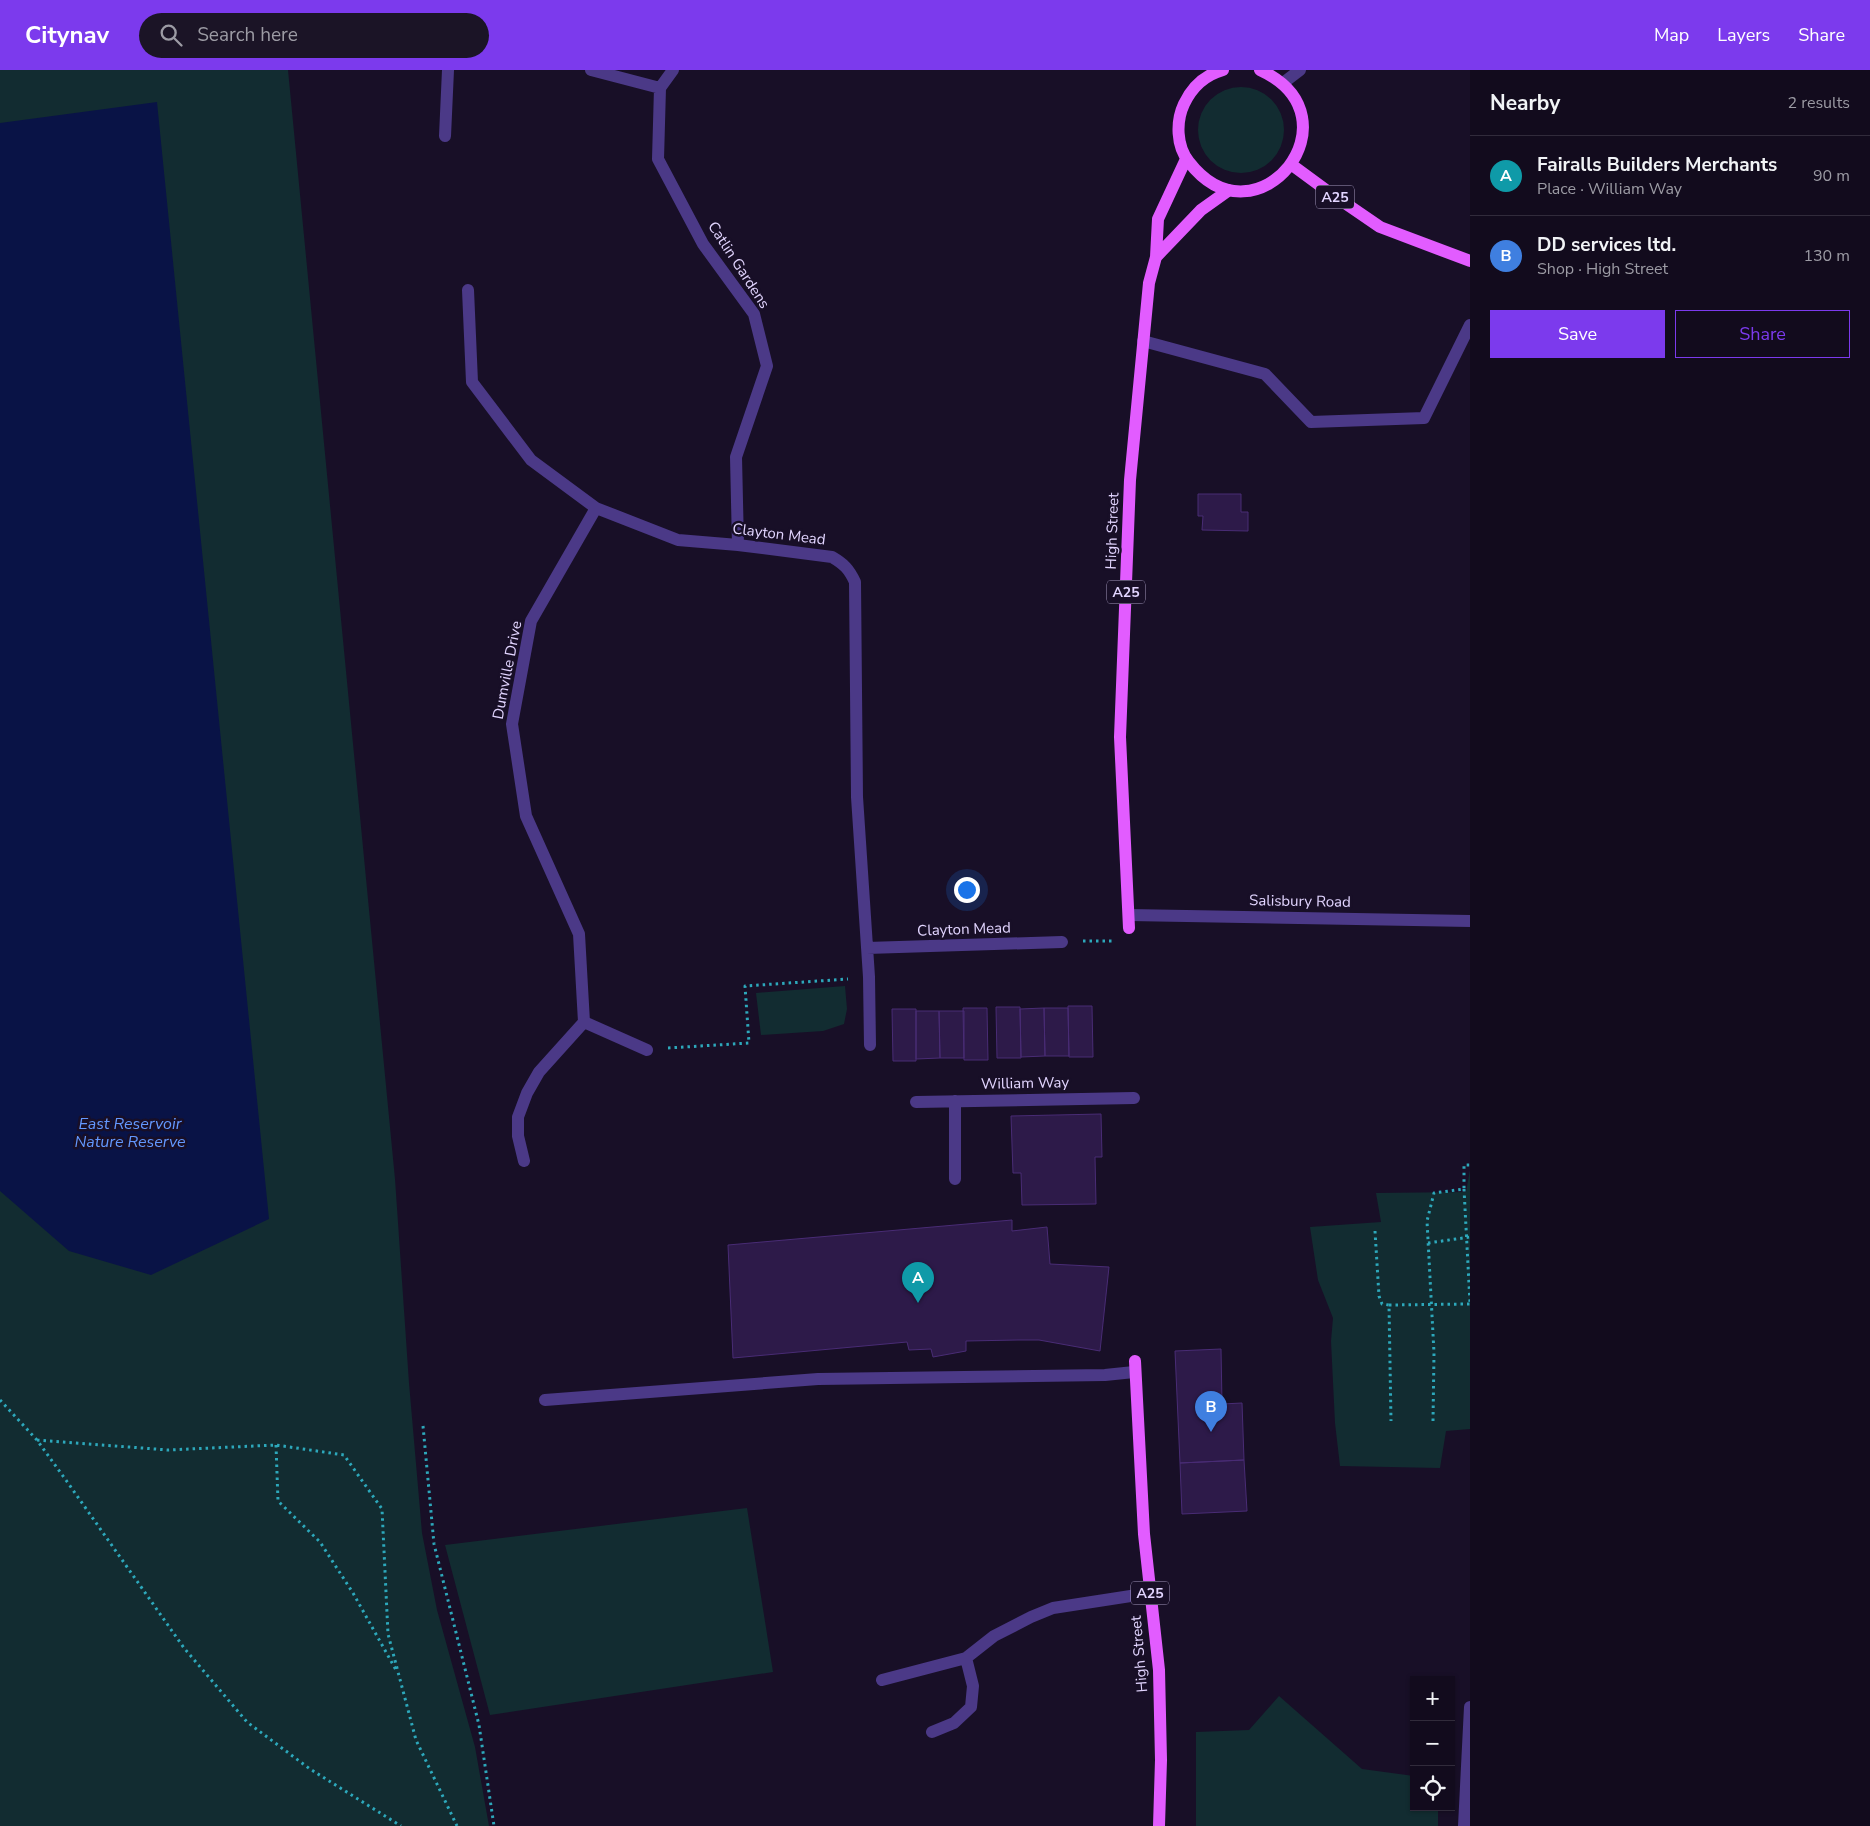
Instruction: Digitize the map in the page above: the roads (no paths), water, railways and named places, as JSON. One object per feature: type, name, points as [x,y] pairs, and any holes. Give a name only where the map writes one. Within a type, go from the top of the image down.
[{"type":"main road","points":[[1216,71],[1197,84],[1189,93],[1180,116],[1180,141],[1186,159],[1197,172],[1212,184],[1229,190],[1244,191],[1258,189],[1270,184],[1282,175],[1292,164],[1302,141],[1303,126],[1296,103],[1283,83],[1260,70]]},
{"type":"main road","name":"High Street","points":[[1129,928],[1120,737],[1130,480],[1149,283],[1156,257],[1158,219],[1186,159]]},
{"type":"main road","name":"A25","points":[[1292,164],[1380,227],[1470,261]]},
{"type":"main road","name":"High Street","points":[[1156,257],[1201,210],[1229,190]]},
{"type":"main road","name":"High Street","points":[[1135,1367],[1144,1534],[1159,1670],[1161,1760],[1159,1826]]},
{"type":"street","points":[[445,136],[448,70]]},
{"type":"street","points":[[591,70],[660,88],[673,70]]},
{"type":"street","points":[[1283,83],[1300,70]]},
{"type":"street","name":"Catlin Gardens","points":[[660,88],[658,159],[703,244],[754,314],[766,366],[736,457],[738,545]]},
{"type":"street","name":"Clayton Mead","points":[[468,290],[472,382],[530,460],[596,508],[678,540],[738,545],[832,558],[843,563],[850,570],[855,582],[858,797],[869,977],[870,1045]]},
{"type":"street","points":[[1143,341],[1265,374],[1311,422],[1424,418],[1470,325]]},
{"type":"street","name":"Dumville Drive","points":[[584,1022],[579,934],[526,816],[512,724],[531,621],[596,508]]},
{"type":"street","name":"Salisbury Road","points":[[1129,915],[1470,920]]},
{"type":"street","name":"Clayton Mead","points":[[867,948],[1062,942]]},
{"type":"street","points":[[524,1161],[518,1136],[518,1117],[527,1093],[539,1072],[584,1022],[647,1050]]},
{"type":"street","name":"William Way","points":[[916,1102],[1134,1098]]},
{"type":"street","points":[[955,1101],[955,1179]]},
{"type":"street","points":[[545,1400],[818,1379],[1105,1374],[1135,1367]]},
{"type":"street","points":[[882,1680],[966,1658],[994,1636],[1053,1608],[1150,1593]]},
{"type":"street","points":[[932,1732],[954,1723],[970,1707],[972,1686],[966,1658]]},
{"type":"street","points":[[1464,1826],[1470,1707]]},
{"type":"water","name":"East Reservoir Nature Reserve","points":[[157,102],[269,1219],[151,1275],[69,1251],[0,1191],[0,123]]},
{"type":"place","name":"Fairalls Builders Merchants","points":[[918,1303]]},
{"type":"place","name":"DD services ltd.","points":[[1211,1432]]}]
